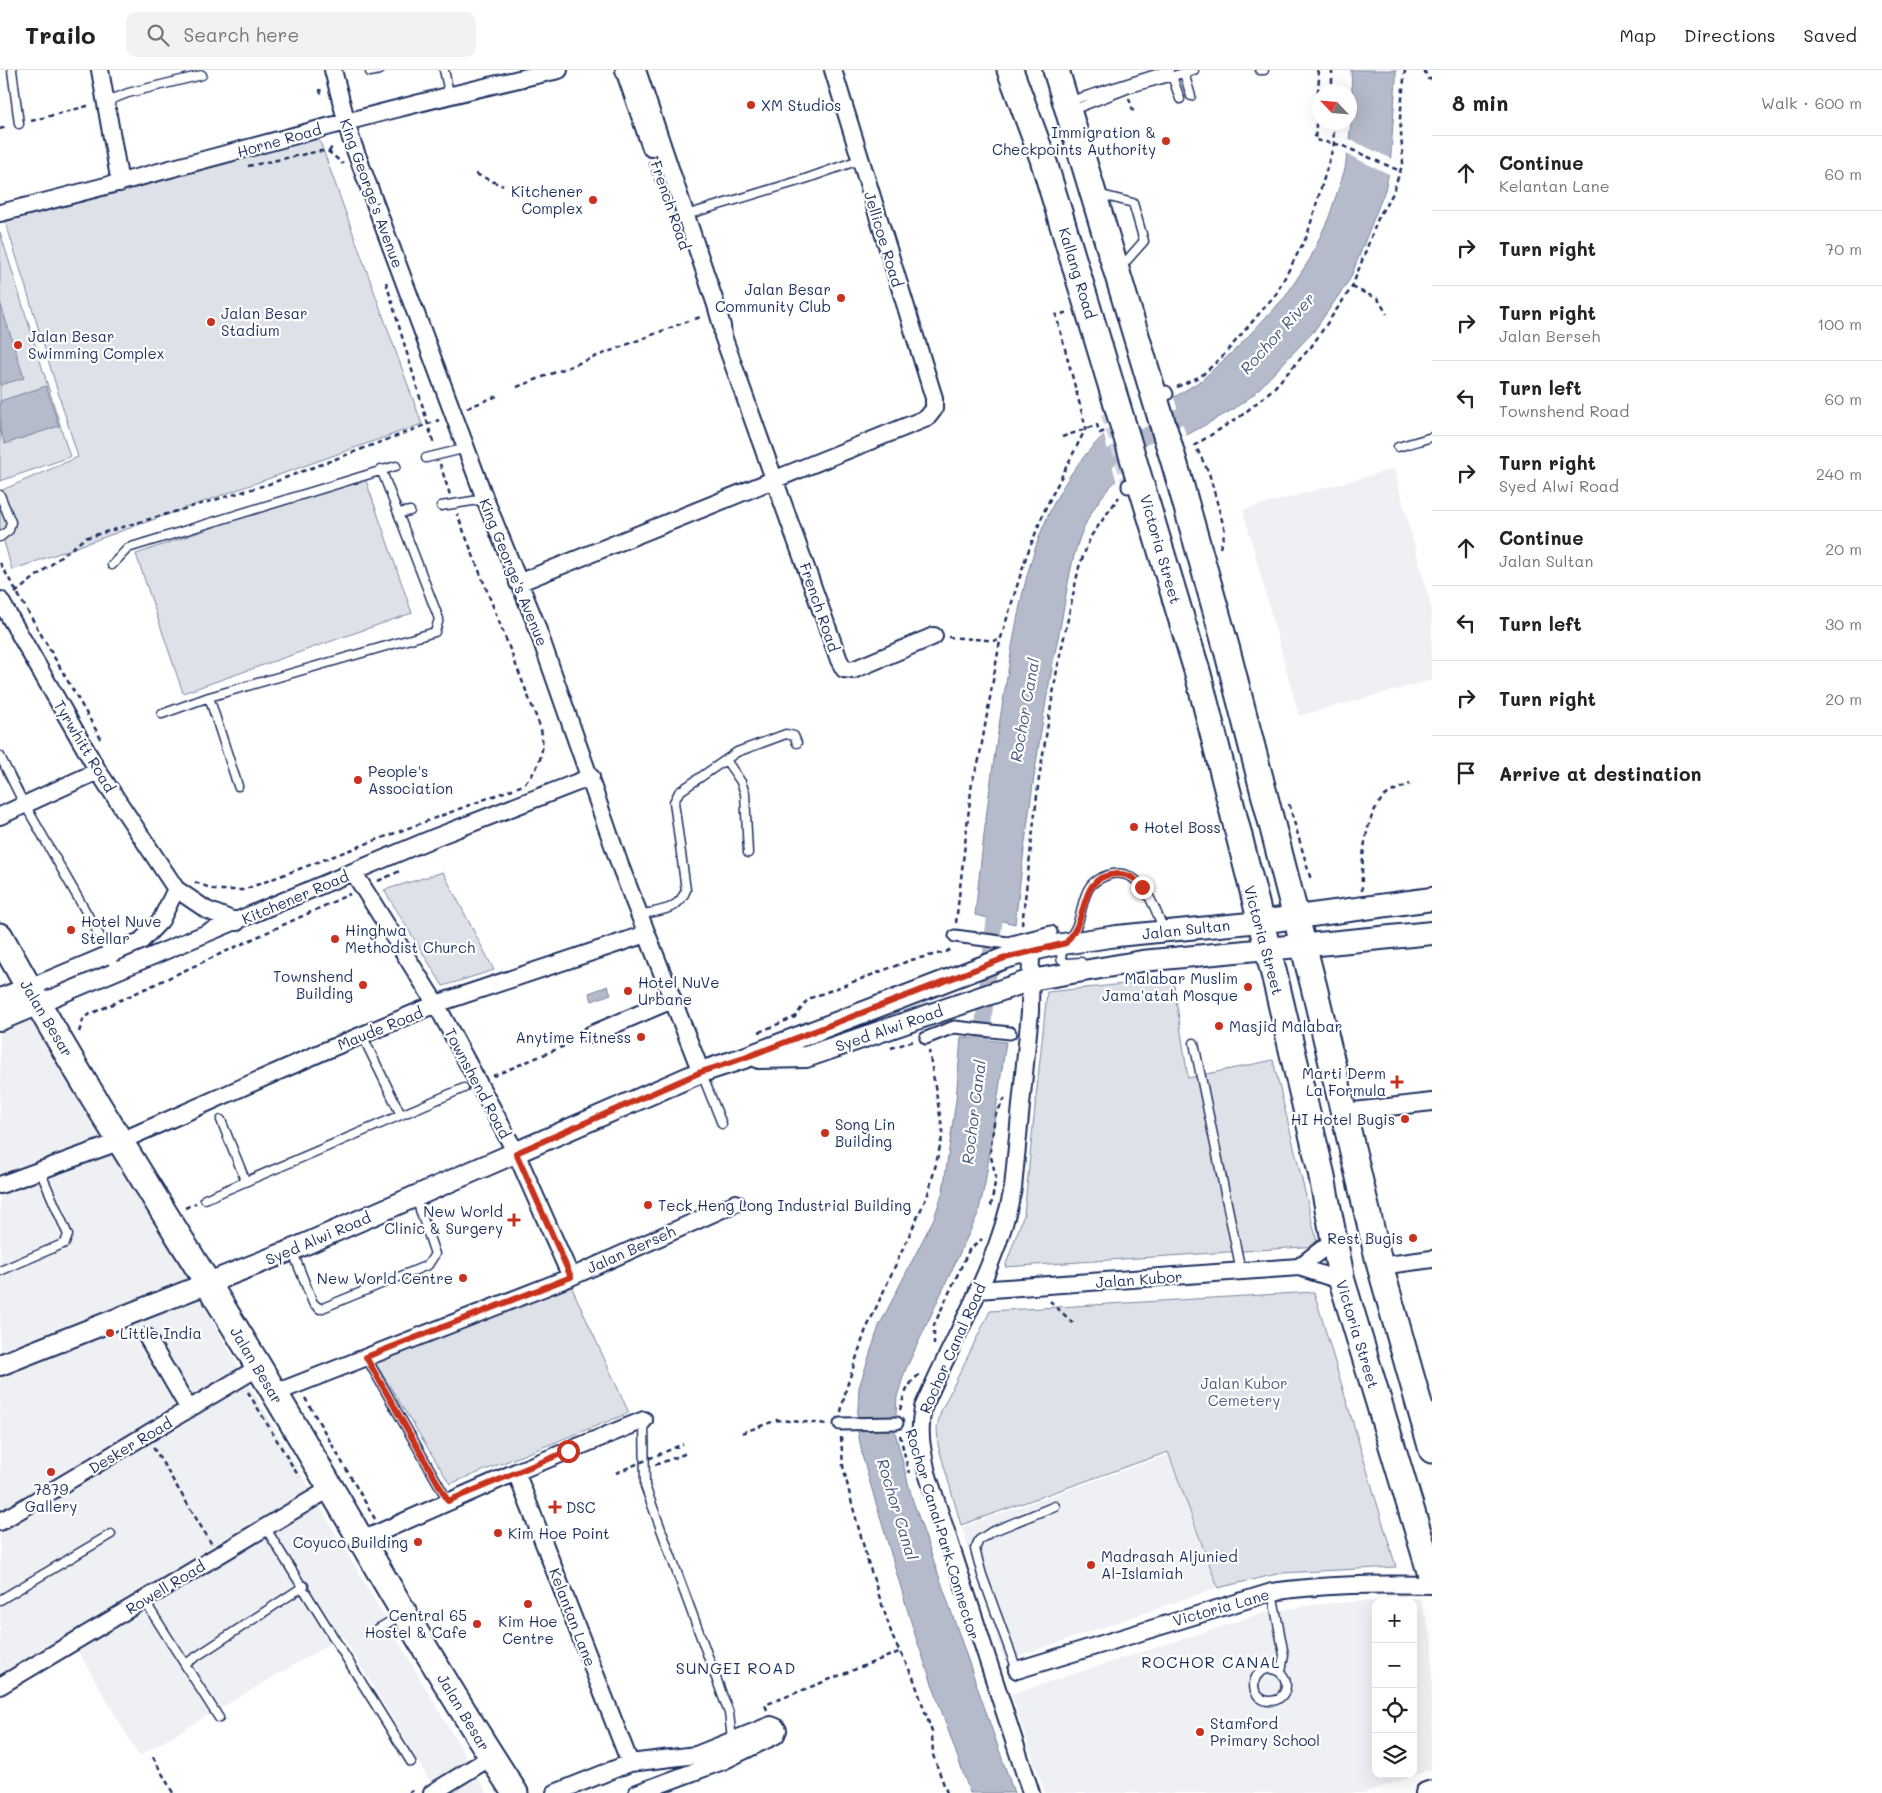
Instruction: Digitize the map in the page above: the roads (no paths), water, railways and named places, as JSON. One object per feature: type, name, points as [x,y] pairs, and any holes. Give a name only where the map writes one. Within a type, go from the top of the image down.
[{"type":"main road","name":"Kallang Road","points":[[1010,70],[1043,159],[1118,402],[1132,483]]},
{"type":"main road","points":[[1056,70],[1116,272],[1162,392],[1175,466],[1232,669],[1344,1112],[1380,1266],[1425,1403],[1432,1450]]},
{"type":"main road","name":"Victoria Street","points":[[1132,483],[1198,674],[1321,1172],[1342,1281],[1432,1578]]},
{"type":"main road","name":"Jalan Sultan","points":[[1260,922],[1432,899]]},
{"type":"main road","name":"Jalan Sultan","points":[[1267,949],[1432,933]]},
{"type":"main road","name":"Jalan Besar","points":[[0,936],[33,996],[207,1282],[249,1373],[275,1393],[360,1541],[491,1757],[515,1793]]},
{"type":"street","points":[[100,70],[120,183]]},
{"type":"street","name":"King George's Avenue","points":[[334,70],[345,121],[485,499],[591,777],[646,934],[701,1072]]},
{"type":"street","name":"Horne Road","points":[[0,213],[224,156],[345,121],[559,70]]},
{"type":"street","name":"French Road","points":[[624,70],[720,319],[723,336],[844,669],[853,670],[934,636]]},
{"type":"street","name":"French Road","points":[[637,70],[680,217]]},
{"type":"street","name":"Jellicoe Road","points":[[775,481],[927,418],[934,409],[934,398],[859,160],[833,70]]},
{"type":"street","points":[[518,583],[775,481]]},
{"type":"street","name":"Tyrwhitt Road","points":[[1,602],[98,771],[176,889],[207,910],[237,922]]},
{"type":"street","points":[[0,816],[98,771]]},
{"type":"street","name":"Kitchener Road","points":[[0,1000],[33,996],[116,973],[436,837],[591,777]]},
{"type":"street","name":"Townshend Road","points":[[354,873],[436,1004],[471,1086],[516,1153],[571,1277]]},
{"type":"street","points":[[33,996],[110,954],[141,941],[151,933],[161,920],[176,889]]},
{"type":"street","name":"Jalan Sultan","points":[[1016,949],[1058,938],[1260,922]]},
{"type":"street","name":"Maude Road","points":[[0,1185],[121,1141],[320,1048],[362,1035],[436,1004],[646,934]]},
{"type":"street","points":[[959,936],[1016,949]]},
{"type":"street","name":"Rochor Canal Road","points":[[1016,949],[1031,980],[1030,1012],[1012,1188],[999,1242],[923,1408],[919,1425],[920,1441],[938,1507],[1031,1793]]},
{"type":"street","name":"Syed Alwi Road","points":[[0,1365],[292,1250],[701,1072],[744,1058],[929,987],[1016,949]]},
{"type":"street","name":"Jalan Sultan","points":[[1031,980],[1142,961],[1267,949]]},
{"type":"street","name":"Syed Alwi Road","points":[[744,1058],[806,1057],[1031,980]]},
{"type":"street","name":"Kitchener Road","points":[[0,1020],[33,996]]},
{"type":"street","points":[[590,1035],[672,1000]]},
{"type":"street","points":[[926,1038],[954,1027],[1004,1033]]},
{"type":"street","points":[[1344,1112],[1432,1102]]},
{"type":"street","name":"Jalan Berseh","points":[[275,1393],[571,1277],[736,1203]]},
{"type":"street","points":[[1299,1267],[1334,1240]]},
{"type":"street","points":[[1380,1266],[1432,1259]]},
{"type":"street","name":"Jalan Kubor","points":[[978,1290],[1299,1267],[1342,1281]]},
{"type":"street","points":[[147,1337],[189,1409]]},
{"type":"street","name":"Desker Road","points":[[0,1522],[249,1373]]},
{"type":"street","points":[[360,1541],[516,1472],[644,1420]]},
{"type":"street","points":[[840,1424],[895,1423]]},
{"type":"street","name":"Kelantan Lane","points":[[516,1472],[630,1763]]},
{"type":"street","name":"Rowell Road","points":[[0,1686],[330,1488]]},
{"type":"street","name":"Victoria Lane","points":[[1017,1670],[1272,1592],[1332,1586],[1432,1585]]},
{"type":"street","points":[[555,1793],[630,1763],[698,1762],[776,1735],[778,1730],[771,1725],[733,1742],[698,1762],[637,1793]]},
{"type":"street","points":[[432,1793],[491,1757]]},
{"type":"street","points":[[1426,1793],[1432,1791]]},
{"type":"lane","points":[[12,70],[19,124]]},
{"type":"lane","points":[[370,70],[370,72],[380,70]]},
{"type":"lane","points":[[444,70],[450,96]]},
{"type":"lane","points":[[1067,107],[1100,90],[1171,73],[1184,73],[1194,70]]},
{"type":"lane","points":[[1171,73],[1180,99]]},
{"type":"lane","points":[[1184,73],[1191,96]]},
{"type":"lane","points":[[105,102],[128,93],[202,75]]},
{"type":"lane","points":[[680,217],[805,179],[859,160]]},
{"type":"lane","points":[[1093,193],[1133,203],[1143,244],[1116,272]]},
{"type":"lane","points":[[1398,448],[1432,437]]},
{"type":"lane","points":[[426,458],[466,448]]},
{"type":"lane","points":[[112,565],[128,548],[396,466]]},
{"type":"lane","points":[[162,714],[209,697],[435,632],[439,620],[382,469]]},
{"type":"lane","points":[[0,495],[11,522],[9,530],[0,537]]},
{"type":"lane","points":[[441,506],[485,499]]},
{"type":"lane","points":[[398,513],[410,512]]},
{"type":"lane","points":[[209,697],[238,786]]},
{"type":"lane","points":[[639,915],[671,908],[682,900],[686,890],[674,802],[678,792],[737,752],[786,734],[794,736],[797,743]]},
{"type":"lane","points":[[0,756],[110,954],[116,973]]},
{"type":"lane","points":[[726,760],[741,782],[745,793],[748,853]]},
{"type":"lane","points":[[1142,961],[1102,960],[1066,963],[1061,959],[1058,938],[1077,926],[1089,888],[1101,878],[1111,874],[1126,874],[1138,881],[1153,902],[1164,931]]},
{"type":"lane","points":[[362,1035],[401,1116]]},
{"type":"lane","points":[[1194,1043],[1241,1271]]},
{"type":"lane","points":[[701,1072],[722,1124]]},
{"type":"lane","points":[[205,1199],[471,1086]]},
{"type":"lane","points":[[221,1120],[246,1182]]},
{"type":"lane","points":[[0,1271],[68,1240],[68,1235],[40,1170]]},
{"type":"lane","points":[[292,1250],[313,1303],[320,1309],[410,1273],[428,1265],[435,1254],[415,1196]]},
{"type":"lane","points":[[366,1357],[448,1501]]},
{"type":"lane","points":[[644,1420],[647,1493],[729,1713],[733,1742]]},
{"type":"lane","points":[[1017,1670],[982,1575],[975,1549],[979,1540],[991,1532],[1055,1506]]},
{"type":"lane","points":[[265,1527],[304,1586],[411,1762]]},
{"type":"lane","points":[[0,1600],[111,1534]]},
{"type":"lane","points":[[185,1664],[304,1586]]},
{"type":"lane","points":[[1272,1592],[1284,1655],[1280,1671]]},
{"type":"lane","points":[[144,1600],[219,1718]]},
{"type":"lane","points":[[376,1630],[405,1613]]},
{"type":"lane","points":[[1272,1668],[1280,1671],[1286,1679],[1286,1688],[1282,1697],[1273,1701],[1264,1700],[1256,1694],[1253,1686],[1256,1676],[1262,1670],[1272,1668]]},
{"type":"water","name":"Rochor River","points":[[1351,70],[1396,70],[1390,167],[1385,190],[1350,279],[1314,331],[1253,395],[1234,409],[1185,436],[1173,398],[1202,380],[1236,349],[1285,297],[1310,259],[1329,217],[1345,169],[1350,130],[1357,130],[1357,85],[1352,85]]},
{"type":"water","points":[[0,302],[24,378],[0,385]]},
{"type":"water","points":[[46,386],[59,426],[5,444],[0,430],[0,401]]},
{"type":"water","points":[[1109,430],[1122,475],[1105,492],[1091,512],[1080,538],[1073,562],[1040,735],[1015,924],[975,915],[996,745],[1017,618],[1025,583],[1047,517],[1063,486],[1084,457]]},
{"type":"water","points":[[608,986],[611,994],[592,1001],[589,993]]},
{"type":"water","points":[[961,1037],[1006,1042],[985,1184],[978,1214],[905,1371],[897,1397],[895,1432],[912,1498],[1014,1793],[970,1793],[914,1632],[863,1459],[857,1427],[859,1387],[879,1326],[934,1218],[943,1191],[956,1100]]},
{"type":"waterway","name":"Rochor Canal","points":[[1099,467],[1115,454],[1197,406]]},
{"type":"waterway","name":"Rochor Canal","points":[[979,1062],[997,897]]},
{"type":"tunnel","points":[[1106,413],[1128,485]]},
{"type":"place","name":"XM Studios","points":[[751,105]]},
{"type":"place","name":"Immigration & Checkpoints Authority","points":[[1166,141]]},
{"type":"place","name":"Kitchener Complex","points":[[593,200]]},
{"type":"place","name":"Jalan Besar Community Club","points":[[841,298]]},
{"type":"place","name":"Jalan Besar Stadium","points":[[211,322]]},
{"type":"place","name":"Jalan Besar Swimming Complex","points":[[18,345]]},
{"type":"place","name":"People's Association","points":[[358,780]]},
{"type":"place","name":"Hotel Boss","points":[[1134,827]]},
{"type":"place","name":"Hotel Nuve Stellar","points":[[71,930]]},
{"type":"place","name":"Hinghwa Methodist Church","points":[[335,939]]},
{"type":"place","name":"Townshend Building","points":[[363,985]]},
{"type":"place","name":"Malabar Muslim Jama'atah Mosque","points":[[1248,987]]},
{"type":"place","name":"Hotel NuVe Urbane","points":[[628,991]]},
{"type":"place","name":"Masjid Malabar","points":[[1219,1026]]},
{"type":"place","name":"Anytime Fitness","points":[[641,1037]]},
{"type":"place","name":"Marti Derm La Formula","points":[[1397,1082]]},
{"type":"place","name":"HI Hotel Bugis","points":[[1405,1119]]},
{"type":"place","name":"Song Lin Building","points":[[825,1133]]},
{"type":"place","name":"Teck Heng Long Industrial Building","points":[[648,1205]]},
{"type":"place","name":"New World Clinic & Surgery","points":[[514,1220]]},
{"type":"place","name":"Rest Bugis","points":[[1413,1238]]},
{"type":"place","name":"New World Centre","points":[[463,1278]]},
{"type":"place","name":"Little India","points":[[110,1333]]},
{"type":"place","name":"7879 Gallery","points":[[51,1472]]},
{"type":"place","name":"DSC","points":[[555,1507]]},
{"type":"place","name":"Kim Hoe Point","points":[[498,1533]]},
{"type":"place","name":"Coyuco Building","points":[[418,1542]]},
{"type":"place","name":"Madrasah Aljunied Al-Islamiah","points":[[1091,1565]]},
{"type":"place","name":"Kim Hoe Centre","points":[[528,1604]]},
{"type":"place","name":"Central 65 Hostel & Cafe","points":[[477,1624]]},
{"type":"place","name":"Stamford Primary School","points":[[1200,1732]]},
{"type":"district","name":"ROCHOR CANAL","points":[[1211,1661]]},
{"type":"district","name":"SUNGEI ROAD","points":[[736,1667]]},
{"type":"park label","name":"Jalan Kubor Cemetery","points":[[1244,1392]]}]
